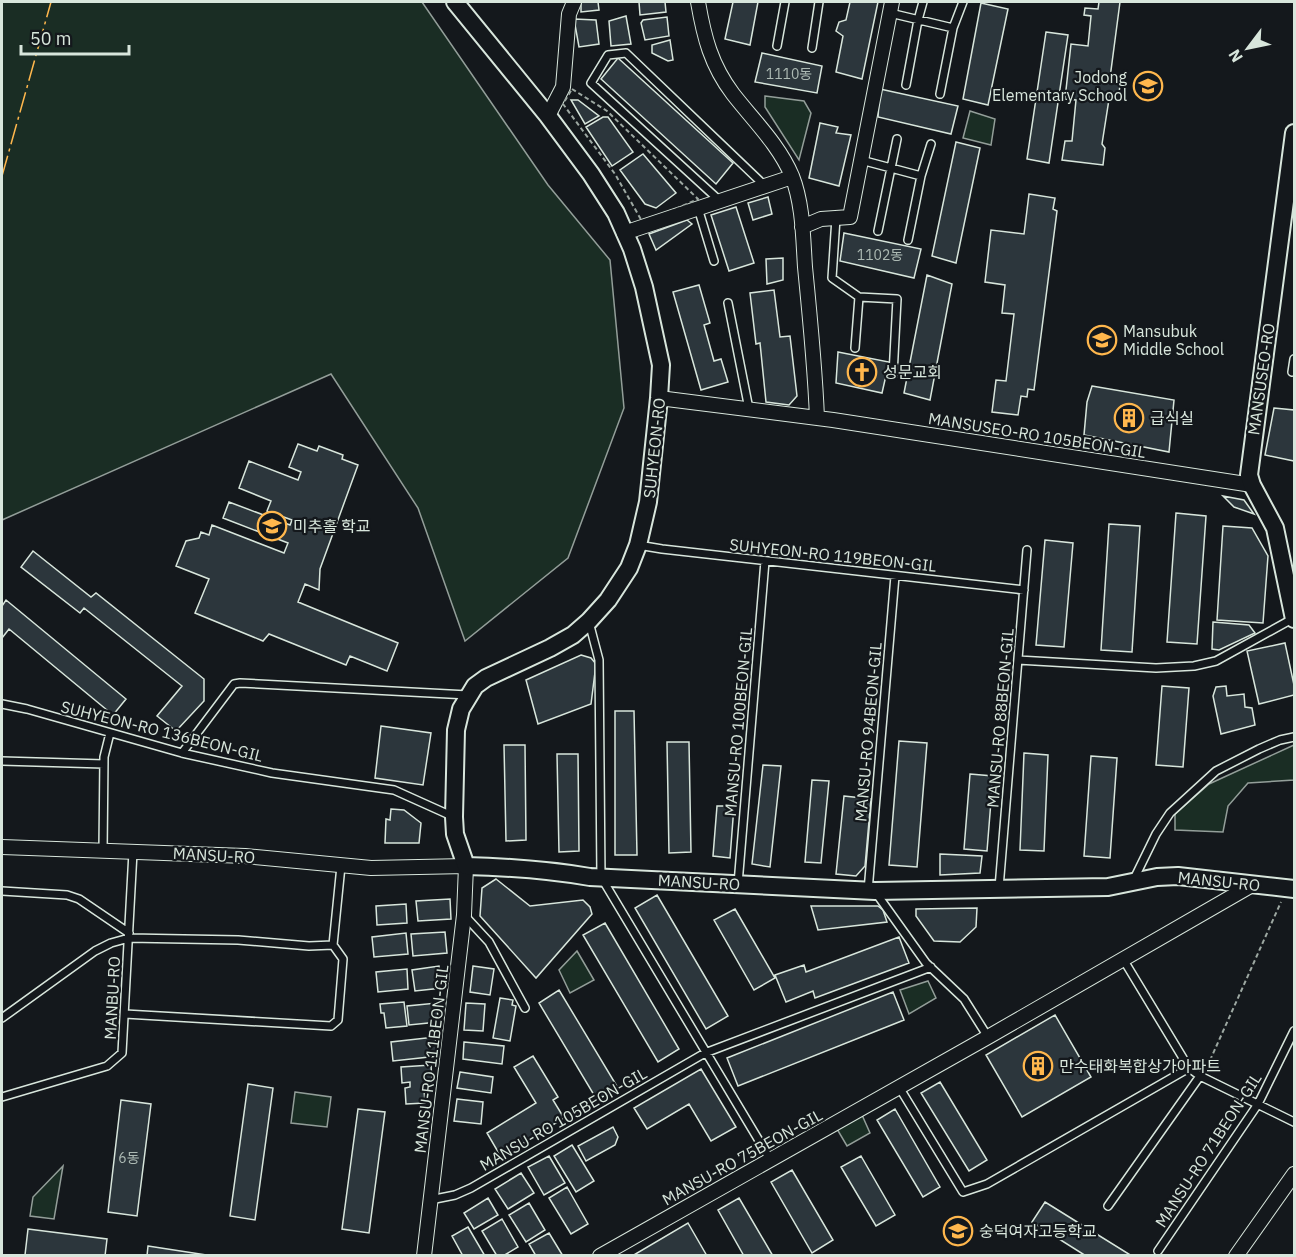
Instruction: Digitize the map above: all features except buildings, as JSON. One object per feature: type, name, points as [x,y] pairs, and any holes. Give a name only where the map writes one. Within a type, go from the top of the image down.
[{"type":"street","name":"SUHYEON-RO","points":[[455,2],[548,116],[591,174],[615,213],[638,268],[654,326],[661,365],[648,502],[638,545],[620,583],[589,621],[573,635],[486,678],[475,686],[461,709],[456,730],[454,817],[455,834],[466,866]]},
{"type":"street","points":[[548,116],[563,87],[569,14],[574,2]]},
{"type":"street","points":[[698,2],[710,55],[720,75],[777,148],[792,177],[802,227],[817,418]]},
{"type":"street","points":[[802,227],[821,219],[850,218],[891,7]]},
{"type":"street","name":"MANSUSEO-RO","points":[[1294,133],[1249,463],[1252,485],[1270,515],[1288,555],[1294,619]]},
{"type":"street","points":[[624,232],[792,177]]},
{"type":"street","name":"MANSUSEO-RO 105BEON-GIL","points":[[659,398],[817,418],[1252,485]]},
{"type":"street","name":"MANSU-RO","points":[[2,847],[246,856],[395,869],[466,866],[508,868],[601,877],[872,891],[1108,887],[1157,877],[1178,876],[1291,889]]},
{"type":"street","name":"MANSU-RO 111BEON-GIL","points":[[424,1256],[464,915],[466,866]]},
{"type":"street","name":"MANSU-RO 75BEON-GIL","points":[[600,1256],[1252,885]]},
{"type":"street","points":[[1236,1256],[1294,1174]]},
{"type":"lane","points":[[777,46],[785,2]]},
{"type":"lane","points":[[812,48],[819,2]]},
{"type":"lane","points":[[906,85],[923,2]]},
{"type":"lane","points":[[940,94],[953,28],[963,2]]},
{"type":"lane","points":[[891,7],[918,20],[953,28]]},
{"type":"lane","points":[[720,201],[591,83],[608,56],[626,53],[765,186]]},
{"type":"lane","points":[[878,231],[897,139]]},
{"type":"lane","points":[[908,240],[921,176],[931,144]]},
{"type":"lane","points":[[861,160],[921,176]]},
{"type":"lane","points":[[698,208],[714,261]]},
{"type":"lane","points":[[836,218],[832,278],[859,297],[897,299],[893,375]]},
{"type":"lane","points":[[855,348],[859,297]]},
{"type":"lane","points":[[728,303],[749,409]]},
{"type":"lane","points":[[1292,372],[1294,359]]},
{"type":"lane","name":"SUHYEON-RO 119BEON-GIL","points":[[638,545],[1024,590]]},
{"type":"lane","name":"MANSU-RO 88BEON-GIL","points":[[999,888],[1027,550]]},
{"type":"lane","name":"MANSU-RO 100BEON-GIL","points":[[738,884],[765,561]]},
{"type":"lane","name":"MANSU-RO 94BEON-GIL","points":[[872,891],[895,576]]},
{"type":"lane","name":"MANSUSEO-RO","points":[[1018,660],[1156,668],[1194,666],[1216,661],[1294,619]]},
{"type":"lane","points":[[589,621],[599,660],[601,877],[770,1159]]},
{"type":"lane","points":[[182,753],[234,684],[468,695]]},
{"type":"lane","name":"SUHYEON-RO 136BEON-GIL","points":[[2,704],[182,753],[272,772],[394,790],[454,817]]},
{"type":"lane","points":[[103,850],[104,764],[110,733]]},
{"type":"lane","points":[[1131,884],[1156,834],[1170,813],[1216,771],[1259,748],[1294,737]]},
{"type":"lane","points":[[2,760],[104,764]]},
{"type":"lane","name":"MANBU-RO","points":[[2,1096],[107,1066],[122,1053],[133,852]]},
{"type":"lane","points":[[125,1014],[335,1025],[338,1020],[342,959],[333,945],[340,866]]},
{"type":"lane","points":[[2,891],[67,895],[79,899],[129,936]]},
{"type":"lane","points":[[872,891],[931,967],[964,999],[988,1037]]},
{"type":"lane","points":[[464,915],[489,942],[525,1008]]},
{"type":"lane","points":[[2,1018],[95,951],[129,936],[238,940],[309,946],[333,945]]},
{"type":"lane","points":[[1123,959],[1189,1068],[1200,1076],[1294,1122]]},
{"type":"lane","name":"MANSU-RO 105BEON-GIL","points":[[430,1200],[455,1195],[471,1188],[705,1053],[931,967]]},
{"type":"lane","name":"MANSU-RO 71BEON-GIL","points":[[1158,1251],[1257,1104],[1294,1031]]},
{"type":"lane","points":[[899,1087],[963,1192],[987,1184],[1189,1068]]},
{"type":"lane","points":[[1108,1206],[1200,1076]]},
{"type":"path","points":[[572,89],[607,111],[698,199],[643,223],[615,174],[564,104],[572,89]]},
{"type":"path","points":[[1200,1076],[1210,1062],[1291,889]]},
{"type":"green space","points":[[2,2],[422,2],[548,185],[610,260],[624,408],[568,558],[465,641],[418,508],[331,374],[2,520]]},
{"type":"green space","points":[[765,96],[804,101],[811,113],[799,160],[765,107]]},
{"type":"green space","points":[[970,111],[995,119],[991,145],[963,138]]},
{"type":"green space","points":[[1294,745],[1294,780],[1248,783],[1228,806],[1223,832],[1175,830],[1175,814],[1209,784]]},
{"type":"green space","points":[[577,951],[594,980],[570,993],[559,970]]},
{"type":"green space","points":[[928,981],[936,998],[909,1014],[900,990]]},
{"type":"green space","points":[[295,1092],[331,1097],[327,1127],[291,1123]]},
{"type":"green space","points":[[862,1115],[870,1133],[847,1146],[837,1129]]},
{"type":"green space","points":[[63,1166],[54,1219],[30,1216],[33,1197]]},
{"type":"power","points":[[2,176],[51,2]]},
{"type":"place","name":"Jodong Elementary School","points":[[1148,86]]},
{"type":"place","name":"Mansubuk Middle School","points":[[1102,340]]},
{"type":"place","name":"성문교회","points":[[862,372]]},
{"type":"place","name":"급식실","points":[[1129,418]]},
{"type":"place","name":"미추홀 학교","points":[[272,526]]},
{"type":"place","name":"만수태화복합상가아파트","points":[[1038,1066]]},
{"type":"place","name":"숭덕여자고등학교","points":[[958,1231]]}]
